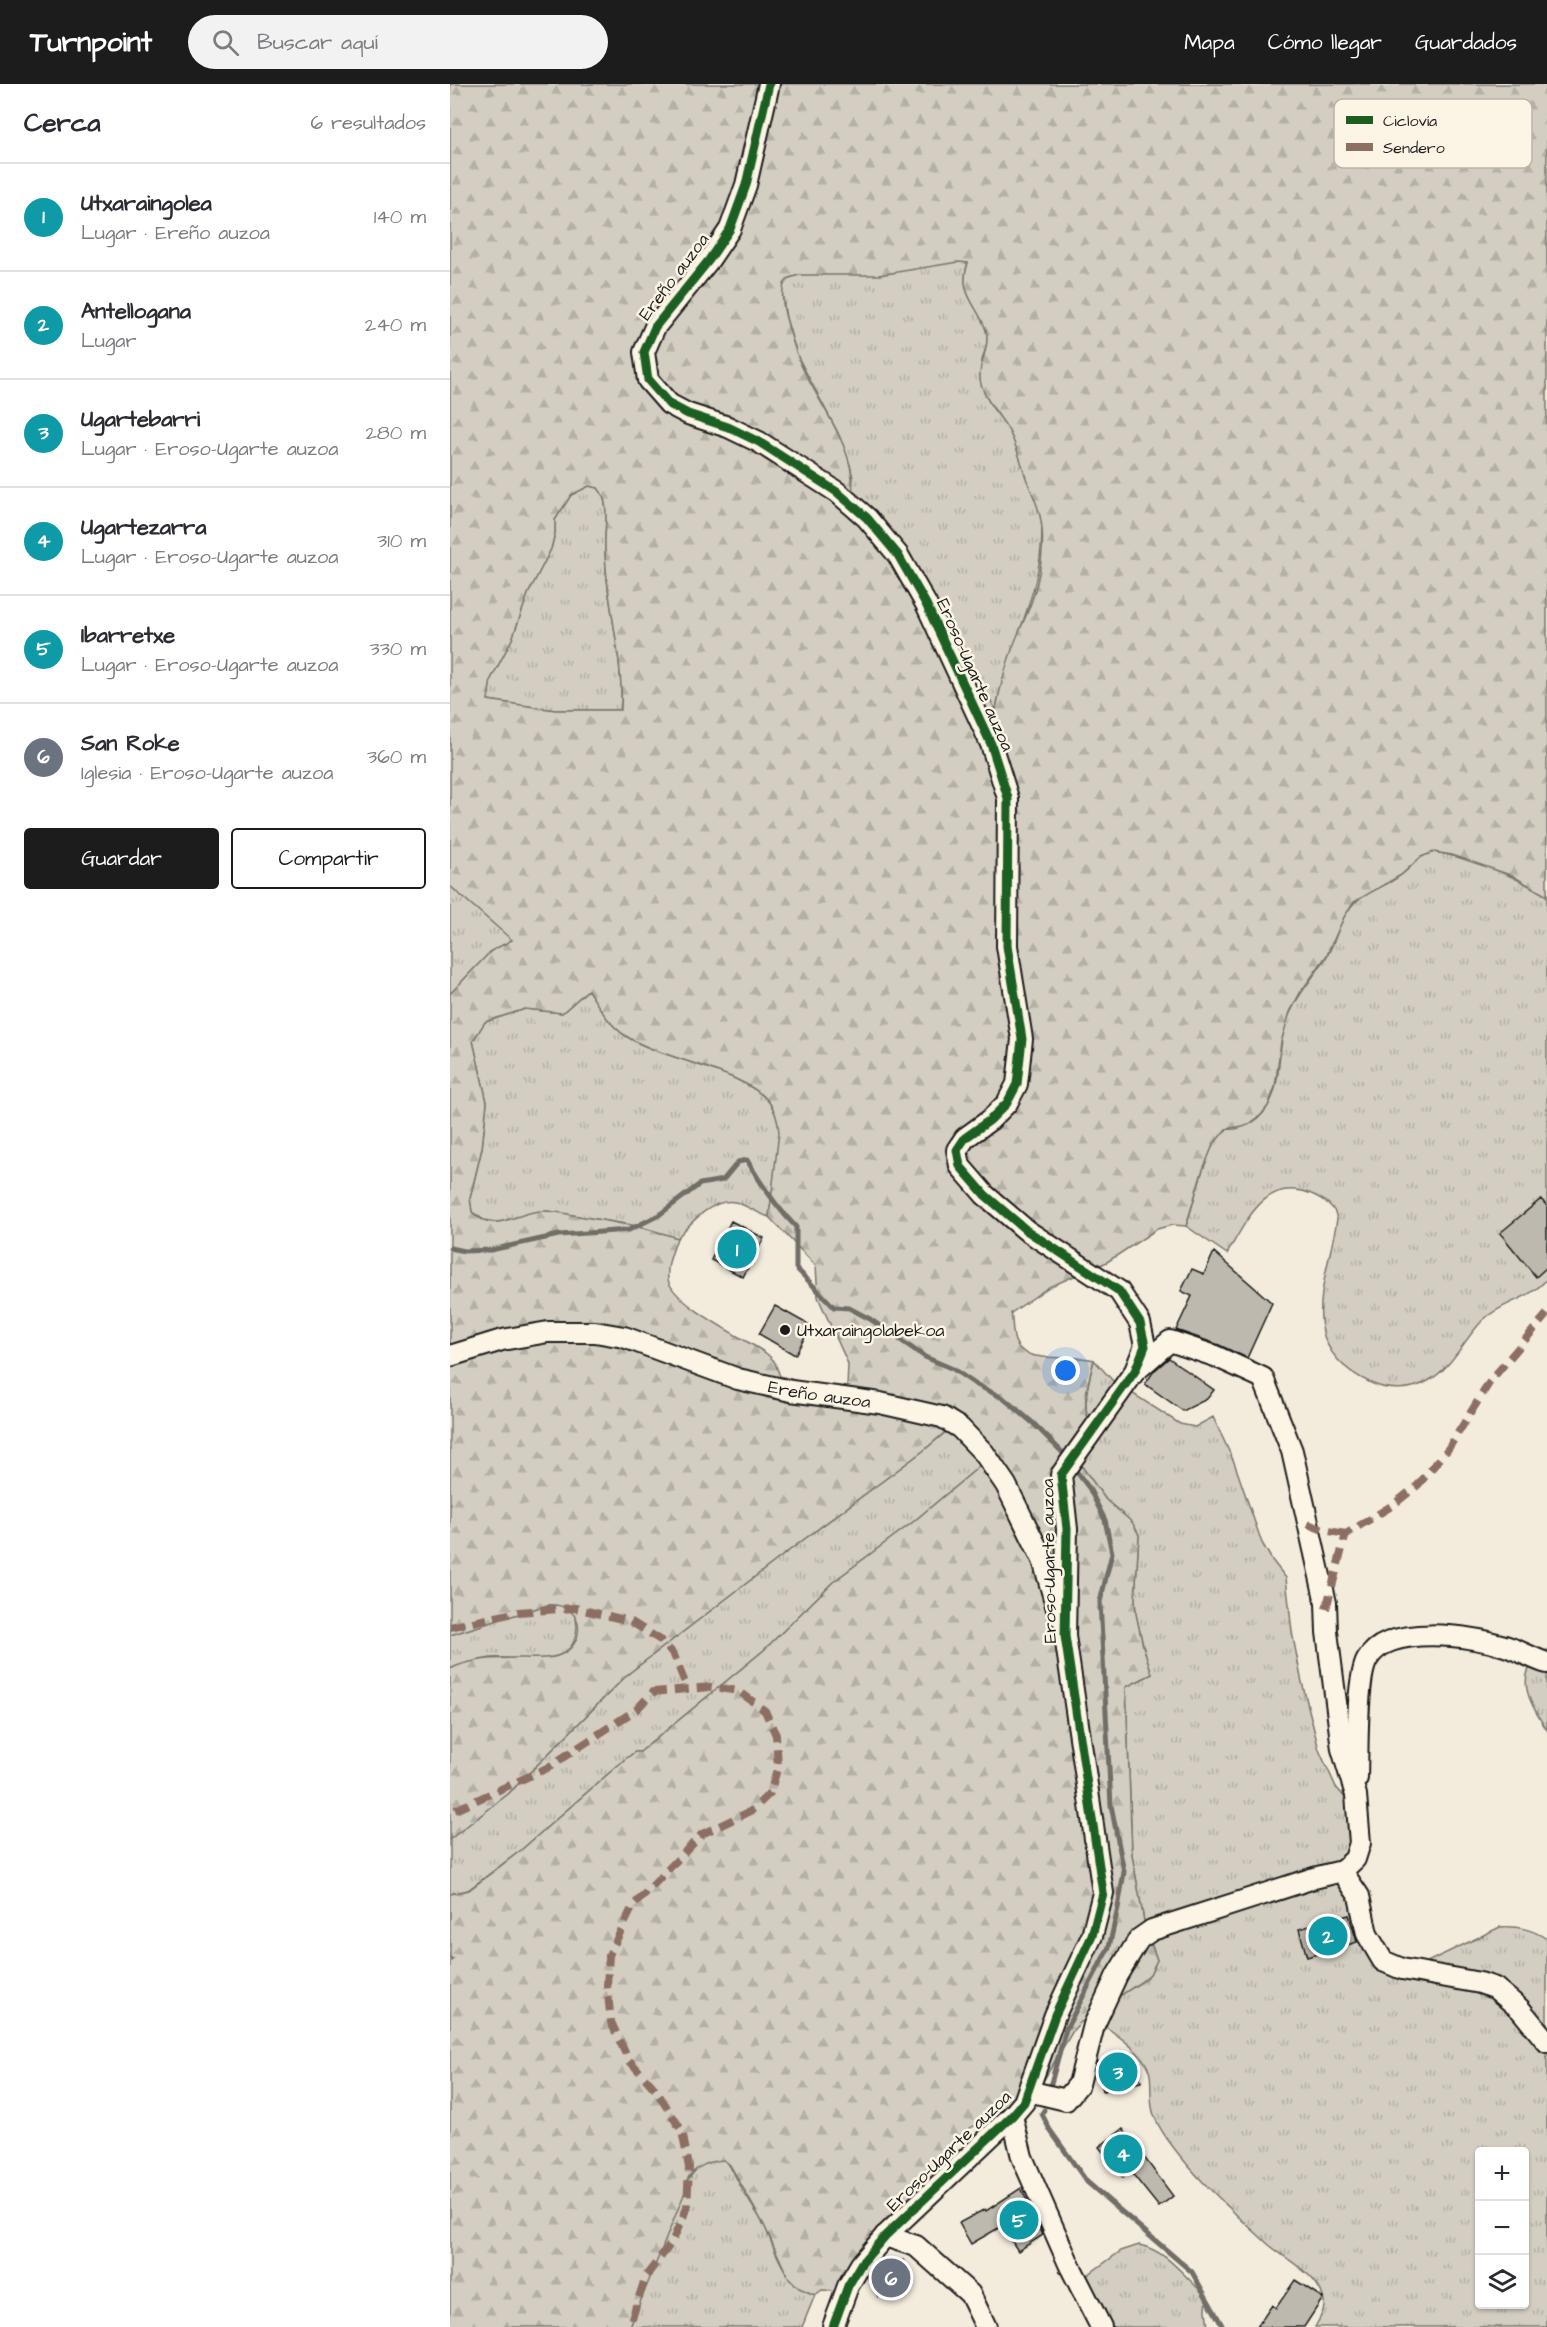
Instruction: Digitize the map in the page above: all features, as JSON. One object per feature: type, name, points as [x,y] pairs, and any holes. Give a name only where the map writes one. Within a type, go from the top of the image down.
[{"type":"street","name":"Ereño auzoa","points":[[769,84],[746,185],[730,229],[709,260],[655,327],[644,352],[648,380],[669,404],[688,414],[728,427],[759,442],[837,492]]},
{"type":"street","name":"Eroso-Ugarte auzoa","points":[[832,2327],[848,2286],[861,2264],[885,2236],[1024,2102],[1055,2015],[1092,1936],[1104,1893],[1065,1636],[1067,1529],[1061,1475],[1135,1371],[1145,1346],[1140,1323],[1119,1291],[1026,1230],[985,1195],[960,1166],[957,1150],[965,1138],[990,1120],[1007,1103],[1017,1084],[1022,1040],[1007,946],[1008,798],[991,744],[926,604],[898,555],[867,518],[837,492]]},
{"type":"street","name":"Ereño auzoa","points":[[450,1356],[502,1340],[549,1332],[595,1332],[624,1337],[738,1379],[791,1391],[880,1403],[942,1417],[960,1428],[984,1453],[1006,1485],[1043,1560],[1065,1636]]},
{"type":"street","name":"Eroso-Ugarte auzoa","points":[[1135,1371],[1170,1341],[1215,1356],[1263,1378],[1292,1451],[1326,1603],[1327,1632],[1342,1749],[1356,1796]]},
{"type":"street","name":"Eroso-Ugarte auzoa","points":[[1029,2091],[1066,2100],[1079,2084],[1094,2025],[1117,1975],[1139,1939],[1152,1930],[1342,1871],[1354,1859],[1360,1843],[1356,1796],[1360,1683],[1367,1659],[1385,1643],[1421,1635],[1467,1636],[1506,1646],[1547,1663]]},
{"type":"street","points":[[1342,1871],[1359,1896],[1367,1934],[1383,1961],[1402,1969],[1480,1983],[1495,1988],[1520,2009],[1547,2042]]},
{"type":"street","name":"Eroso-Ugarte auzoa","points":[[1012,2116],[1022,2157],[1069,2264],[1101,2327]]},
{"type":"street","points":[[885,2236],[916,2246],[970,2294],[986,2327]]},
{"type":"green space","points":[[450,84],[1547,84],[1547,896],[1513,876],[1452,855],[1434,852],[1421,857],[1401,875],[1354,902],[1344,917],[1327,955],[1300,993],[1290,1012],[1281,1042],[1275,1087],[1268,1106],[1248,1125],[1226,1129],[1213,1145],[1202,1172],[1186,1226],[1172,1225],[1157,1229],[1107,1262],[1049,1287],[1011,1313],[1015,1341],[1020,1349],[1028,1354],[1038,1357],[1094,1360],[1086,1397],[1092,1434],[1078,1461],[1106,1500],[1132,1522],[1139,1535],[1136,1614],[1152,1674],[1126,1687],[1132,1855],[1145,1927],[1157,1960],[1150,1974],[1142,1981],[1112,2001],[1093,2018],[1081,2022],[1074,2029],[1036,2093],[1025,2101],[970,2128],[948,2152],[950,2172],[916,2218],[875,2262],[837,2291],[822,2290],[815,2295],[799,2288],[788,2277],[764,2225],[730,2165],[724,2160],[710,2162],[697,2168],[685,2185],[685,2192],[630,2327],[450,2327],[450,1962],[453,1959],[450,1959],[450,1894],[469,1890],[520,1851],[624,1760],[635,1752],[640,1752],[764,1650],[833,1582],[913,1522],[994,1454],[957,1422],[923,1451],[628,1674],[508,1794],[450,1839],[450,1669],[486,1659],[554,1657],[572,1647],[578,1631],[578,1623],[568,1609],[547,1605],[450,1635],[450,994],[491,951],[512,940],[450,886]],"holes":[[[958,262],[968,263],[965,274],[967,291],[986,330],[987,337],[980,371],[981,384],[986,397],[1014,442],[1038,508],[1042,535],[1037,584],[1008,660],[996,710],[900,547],[852,498],[850,464],[837,431],[795,350],[783,301],[784,284],[789,278],[799,275],[879,275]],[[589,486],[598,488],[604,499],[606,562],[620,667],[621,710],[555,710],[488,700],[491,679],[512,639],[528,594],[551,549],[555,520],[571,495]],[[588,990],[609,1021],[626,1036],[660,1052],[722,1073],[757,1091],[769,1102],[776,1116],[779,1132],[769,1217],[816,1266],[818,1297],[848,1364],[847,1388],[824,1389],[780,1376],[774,1361],[767,1354],[711,1320],[682,1299],[668,1279],[669,1263],[677,1238],[641,1228],[555,1212],[532,1212],[497,1222],[480,1219],[472,1212],[470,1198],[482,1148],[487,1102],[473,1041],[485,1022],[525,1009],[562,1013]]]},
{"type":"green space","points":[[968,262],[965,285],[987,335],[981,370],[987,397],[1013,439],[1042,523],[1036,578],[1001,687],[996,710],[900,547],[847,508],[853,478],[850,465],[838,433],[797,355],[786,318],[782,292],[789,278],[799,275]]},
{"type":"green space","points":[[589,486],[598,488],[602,493],[605,506],[606,562],[620,667],[621,710],[555,710],[487,700],[491,679],[512,639],[528,594],[551,549],[555,520],[571,495]]},
{"type":"green space","points":[[1434,852],[1493,869],[1547,896],[1547,1279],[1532,1292],[1498,1309],[1483,1320],[1444,1369],[1428,1381],[1414,1387],[1392,1389],[1371,1383],[1346,1368],[1331,1351],[1323,1332],[1321,1312],[1323,1290],[1337,1219],[1327,1203],[1299,1190],[1284,1190],[1272,1195],[1251,1214],[1227,1254],[1186,1226],[1212,1147],[1226,1130],[1250,1124],[1268,1106],[1275,1087],[1283,1036],[1289,1016],[1298,998],[1327,956],[1349,909],[1359,899],[1405,872],[1420,858]]},
{"type":"green space","points":[[450,886],[513,940],[491,951],[450,994]]},
{"type":"green space","points":[[588,990],[609,1021],[626,1036],[660,1052],[722,1073],[757,1091],[769,1102],[775,1113],[780,1132],[769,1217],[739,1203],[718,1204],[703,1213],[677,1238],[638,1226],[547,1211],[502,1223],[484,1220],[472,1212],[470,1198],[482,1148],[487,1102],[473,1041],[484,1022],[525,1009],[562,1013]]},
{"type":"green space","points":[[1094,1360],[1113,1381],[1180,1424],[1195,1427],[1213,1417],[1234,1462],[1262,1543],[1286,1578],[1292,1632],[1319,1750],[1336,1787],[1361,1817],[1363,1840],[1353,1887],[1352,1916],[1363,1949],[1372,1962],[1382,1969],[1419,1966],[1500,1927],[1525,1929],[1547,1939],[1547,2327],[1315,2327],[1324,2305],[1320,2289],[1307,2274],[1248,2226],[1181,2157],[1164,2135],[1154,2115],[1150,2075],[1142,2058],[1127,2043],[1093,2018],[1112,2001],[1143,1981],[1150,1974],[1157,1960],[1145,1927],[1132,1855],[1126,1687],[1152,1674],[1136,1615],[1139,1535],[1131,1522],[1106,1500],[1078,1461],[1092,1434],[1086,1405],[1087,1388]]},
{"type":"green space","points":[[958,1422],[994,1454],[913,1522],[833,1582],[764,1650],[640,1752],[635,1752],[624,1760],[520,1851],[468,1890],[450,1894],[450,1839],[508,1794],[628,1674],[923,1451]]},
{"type":"green space","points":[[547,1605],[561,1605],[574,1613],[577,1623],[576,1634],[568,1650],[549,1658],[491,1658],[450,1669],[450,1635]]},
{"type":"green space","points":[[1547,1650],[1547,1730],[1534,1709],[1526,1678],[1529,1668]]},
{"type":"green space","points":[[715,2160],[724,2160],[732,2169],[789,2276],[804,2290],[815,2295],[802,2327],[630,2327],[685,2183],[699,2166]]},
{"type":"green space","points":[[1139,2245],[1150,2248],[1168,2259],[1207,2296],[1208,2327],[1090,2327],[1071,2287],[1121,2251]]},
{"type":"building","points":[[1541,1199],[1547,1206],[1547,1267],[1536,1277],[1500,1233]]},
{"type":"building","points":[[731,1221],[764,1238],[743,1277],[711,1260]]},
{"type":"building","points":[[1214,1252],[1272,1303],[1247,1358],[1219,1345],[1176,1330],[1192,1296],[1181,1291],[1192,1269],[1204,1274]]},
{"type":"building","name":"Utxaraingolabekoa","points":[[775,1306],[811,1326],[795,1355],[759,1334]]},
{"type":"building","points":[[1169,1358],[1214,1390],[1207,1399],[1183,1411],[1145,1384],[1154,1371]]},
{"type":"building","points":[[1349,1915],[1357,1942],[1307,1957],[1299,1929]]},
{"type":"building","points":[[1133,2053],[1141,2082],[1103,2091],[1097,2062]]},
{"type":"building","points":[[1123,2129],[1173,2196],[1159,2207],[1131,2172],[1123,2178],[1099,2147]]},
{"type":"building","points":[[1021,2188],[1043,2235],[1018,2251],[1002,2226],[971,2244],[959,2223],[985,2209],[986,2211]]},
{"type":"building","points":[[903,2260],[913,2280],[878,2297],[868,2277]]},
{"type":"building","points":[[1295,2280],[1323,2298],[1304,2327],[1257,2327],[1272,2305],[1276,2308]]},
{"type":"waterway","points":[[450,1248],[464,1251],[491,1250],[559,1235],[629,1230],[659,1215],[700,1184],[723,1180],[738,1162],[747,1160],[769,1195],[796,1227],[796,1268],[834,1307],[849,1308],[870,1319],[925,1357],[953,1369],[975,1384],[1003,1398],[1033,1423],[1065,1455]]},
{"type":"waterway","points":[[1051,2083],[1066,2029],[1109,1947],[1124,1872],[1111,1805],[1100,1602],[1112,1553],[1105,1520],[1089,1488],[1073,1467]]},
{"type":"waterway","points":[[1044,2110],[1042,2114],[1050,2130],[1087,2182],[1192,2272],[1223,2327]]},
{"type":"marked path","points":[[1326,1609],[1346,1534],[1393,1505],[1418,1485],[1448,1449],[1491,1380],[1547,1314]]},
{"type":"marked path","points":[[1308,1524],[1323,1530],[1346,1534]]},
{"type":"marked path","points":[[450,1627],[518,1612],[575,1608],[630,1621],[662,1641],[674,1655],[687,1688]]},
{"type":"marked path","points":[[455,1810],[547,1768],[637,1709],[653,1692],[710,1687],[739,1691],[765,1711],[776,1735],[778,1766],[770,1793],[751,1811],[702,1834],[633,1906],[609,1955],[607,1985],[611,2022],[628,2059],[655,2089],[682,2131],[689,2167],[687,2208],[672,2242],[646,2276],[629,2327]]},
{"type":"cycle path","points":[[769,84],[746,185],[730,229],[709,260],[655,327],[644,352],[648,380],[669,404],[688,414],[728,427],[759,442],[837,492],[867,518],[898,555],[926,604],[991,744],[1008,798],[1007,946],[1022,1039],[1017,1084],[1007,1103],[990,1120],[965,1138],[957,1150],[960,1166],[985,1195],[1026,1230],[1119,1291],[1140,1323],[1145,1346],[1135,1371],[1061,1475],[1067,1529],[1065,1636],[1103,1893],[1092,1936],[1055,2015],[1024,2102],[885,2236],[861,2264],[848,2286],[833,2327]]},
{"type":"place","name":"Utxaraingolea","points":[[737,1249]]},
{"type":"place","name":"Utxaraingolabekoa","points":[[785,1330]]},
{"type":"place","name":"Antellogana","points":[[1328,1936]]},
{"type":"place","name":"Ugartebarri","points":[[1118,2072]]},
{"type":"place","name":"Ugartezarra","points":[[1123,2154]]},
{"type":"place","name":"Ibarretxe","points":[[1019,2220]]},
{"type":"place","name":"San Roke","points":[[891,2278]]}]
